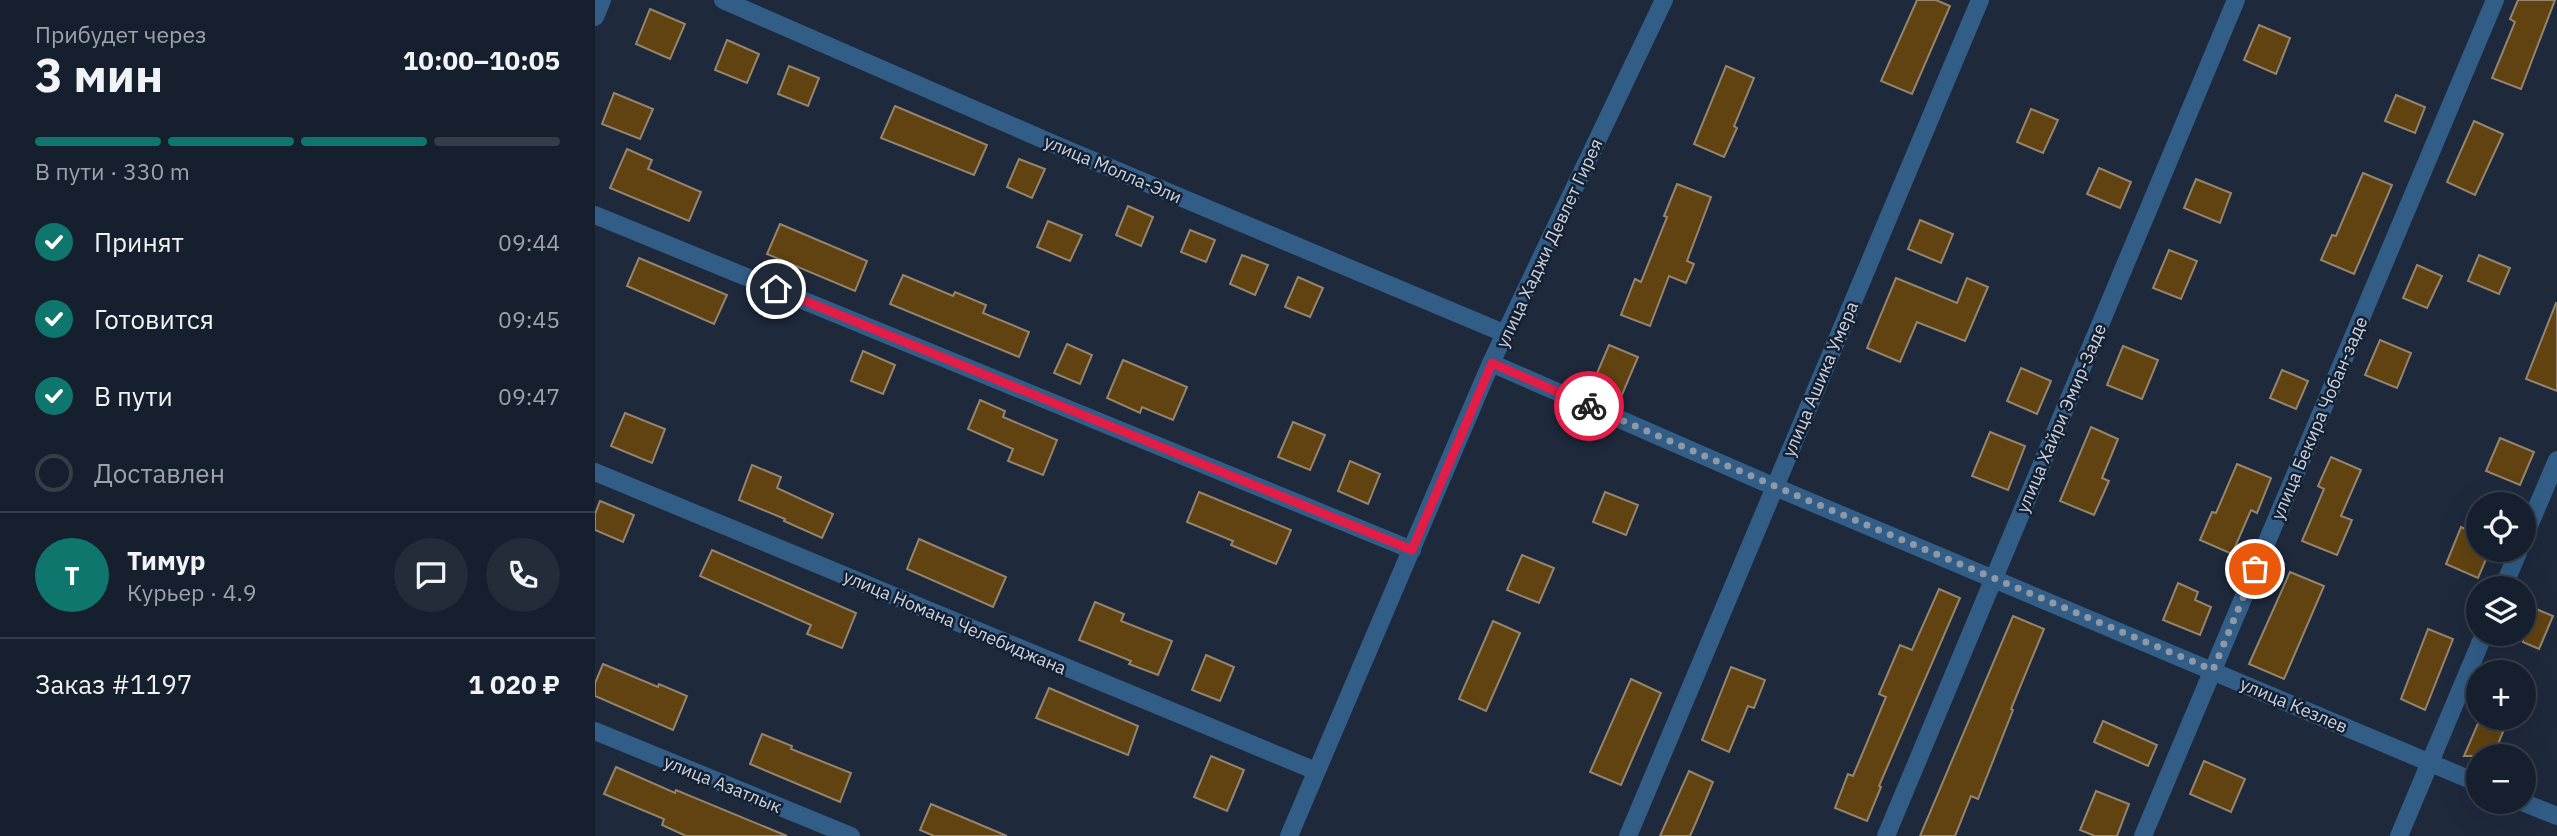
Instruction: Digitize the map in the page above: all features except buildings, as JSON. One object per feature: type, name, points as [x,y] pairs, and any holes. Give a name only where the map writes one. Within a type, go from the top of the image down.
[{"type":"street","points":[[595,16],[602,0]]},
{"type":"street","name":"улица Молла-Эли","points":[[723,0],[1043,139],[1506,334]]},
{"type":"street","name":"улица Хаджи Девлет Гирея","points":[[1289,836],[1492,363],[1664,0]]},
{"type":"street","name":"улица Ашика Умера","points":[[1628,836],[1980,0]]},
{"type":"street","name":"улица Хайри Эмир-Заде","points":[[1885,836],[2236,0]]},
{"type":"street","name":"улица Бекира Чобан-заде","points":[[2143,836],[2494,0]]},
{"type":"street","points":[[595,215],[1412,550]]},
{"type":"street","name":"улица Кезлев","points":[[1492,363],[1775,487],[2466,778]]},
{"type":"street","points":[[2536,509],[2557,460]]},
{"type":"street","name":"улица Номана Челебиджана","points":[[595,472],[1315,771]]},
{"type":"street","points":[[2399,836],[2479,646]]},
{"type":"street","name":"улица Азатлык","points":[[595,731],[851,836]]},
{"type":"street","points":[[2536,808],[2557,816]]},
{"type":"way so far","points":[[1589,406],[2213,670],[2255,569]]},
{"type":"route","points":[[776,289],[1412,550],[1492,363],[1589,406]]}]
